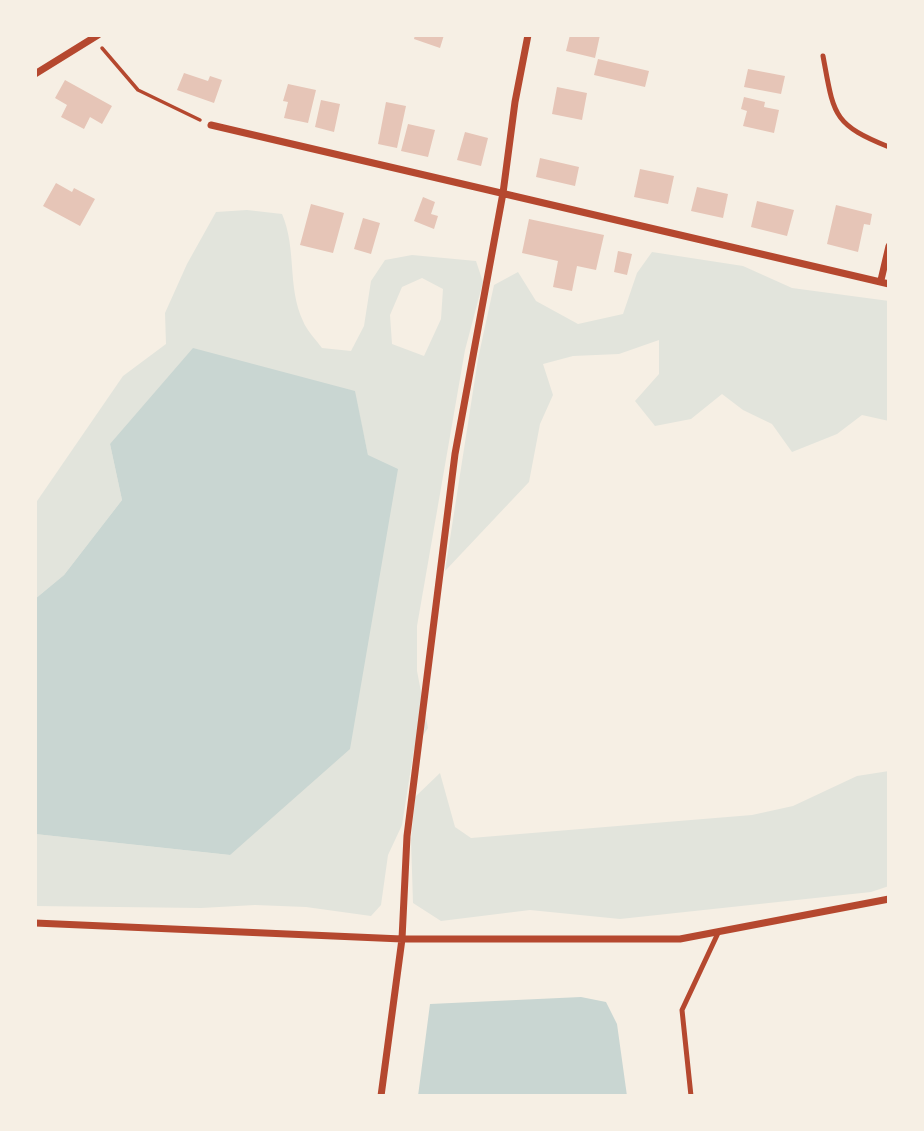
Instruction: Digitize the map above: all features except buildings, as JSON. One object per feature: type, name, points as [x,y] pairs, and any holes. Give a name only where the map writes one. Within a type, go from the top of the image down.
[{"type":"street","points":[[381,1096],[401,939],[407,836],[455,454],[503,193],[514,102],[528,35]]},
{"type":"street","points":[[35,74],[96,36]]},
{"type":"street","points":[[211,125],[885,282],[889,246]]},
{"type":"street","points":[[35,923],[401,939],[680,939],[889,898]]},
{"type":"lane","points":[[823,57],[832,100],[845,126],[889,147]]},
{"type":"lane","points":[[691,1096],[681,1010],[719,931]]},
{"type":"path","points":[[96,36],[138,90],[211,125]]},
{"type":"shaded area","points":[[247,210],[282,214],[287,227],[298,308],[307,328],[322,348],[351,351],[364,326],[371,281],[385,260],[412,255],[476,261],[483,282],[465,350],[417,626],[417,671],[428,728],[414,749],[402,825],[388,855],[381,905],[371,916],[306,907],[255,905],[201,908],[35,906],[35,834],[230,855],[368,455],[354,391],[110,444],[122,500],[64,575],[35,599],[35,504],[123,376],[166,344],[165,313],[187,264],[216,212]],"holes":[[[422,278],[443,289],[441,319],[424,356],[392,344],[390,315],[402,287]]]},
{"type":"shaded area","points":[[652,252],[743,266],[792,288],[889,301],[889,421],[862,415],[837,434],[792,452],[772,424],[743,410],[722,394],[691,419],[655,426],[635,401],[659,374],[659,340],[619,354],[573,356],[543,364],[553,395],[540,424],[529,482],[445,571],[478,359],[494,285],[518,272],[536,301],[578,324],[623,314],[637,273]]},
{"type":"shaded area","points":[[193,348],[355,391],[368,455],[398,469],[350,749],[230,855],[35,834],[35,599],[64,575],[122,500],[110,444]]},
{"type":"shaded area","points":[[889,771],[889,886],[871,892],[620,919],[530,910],[441,921],[413,903],[411,840],[415,797],[440,773],[455,827],[471,838],[752,815],[793,806],[857,776]]},
{"type":"shaded area","points":[[581,997],[606,1002],[617,1024],[627,1096],[418,1096],[430,1004]]}]
